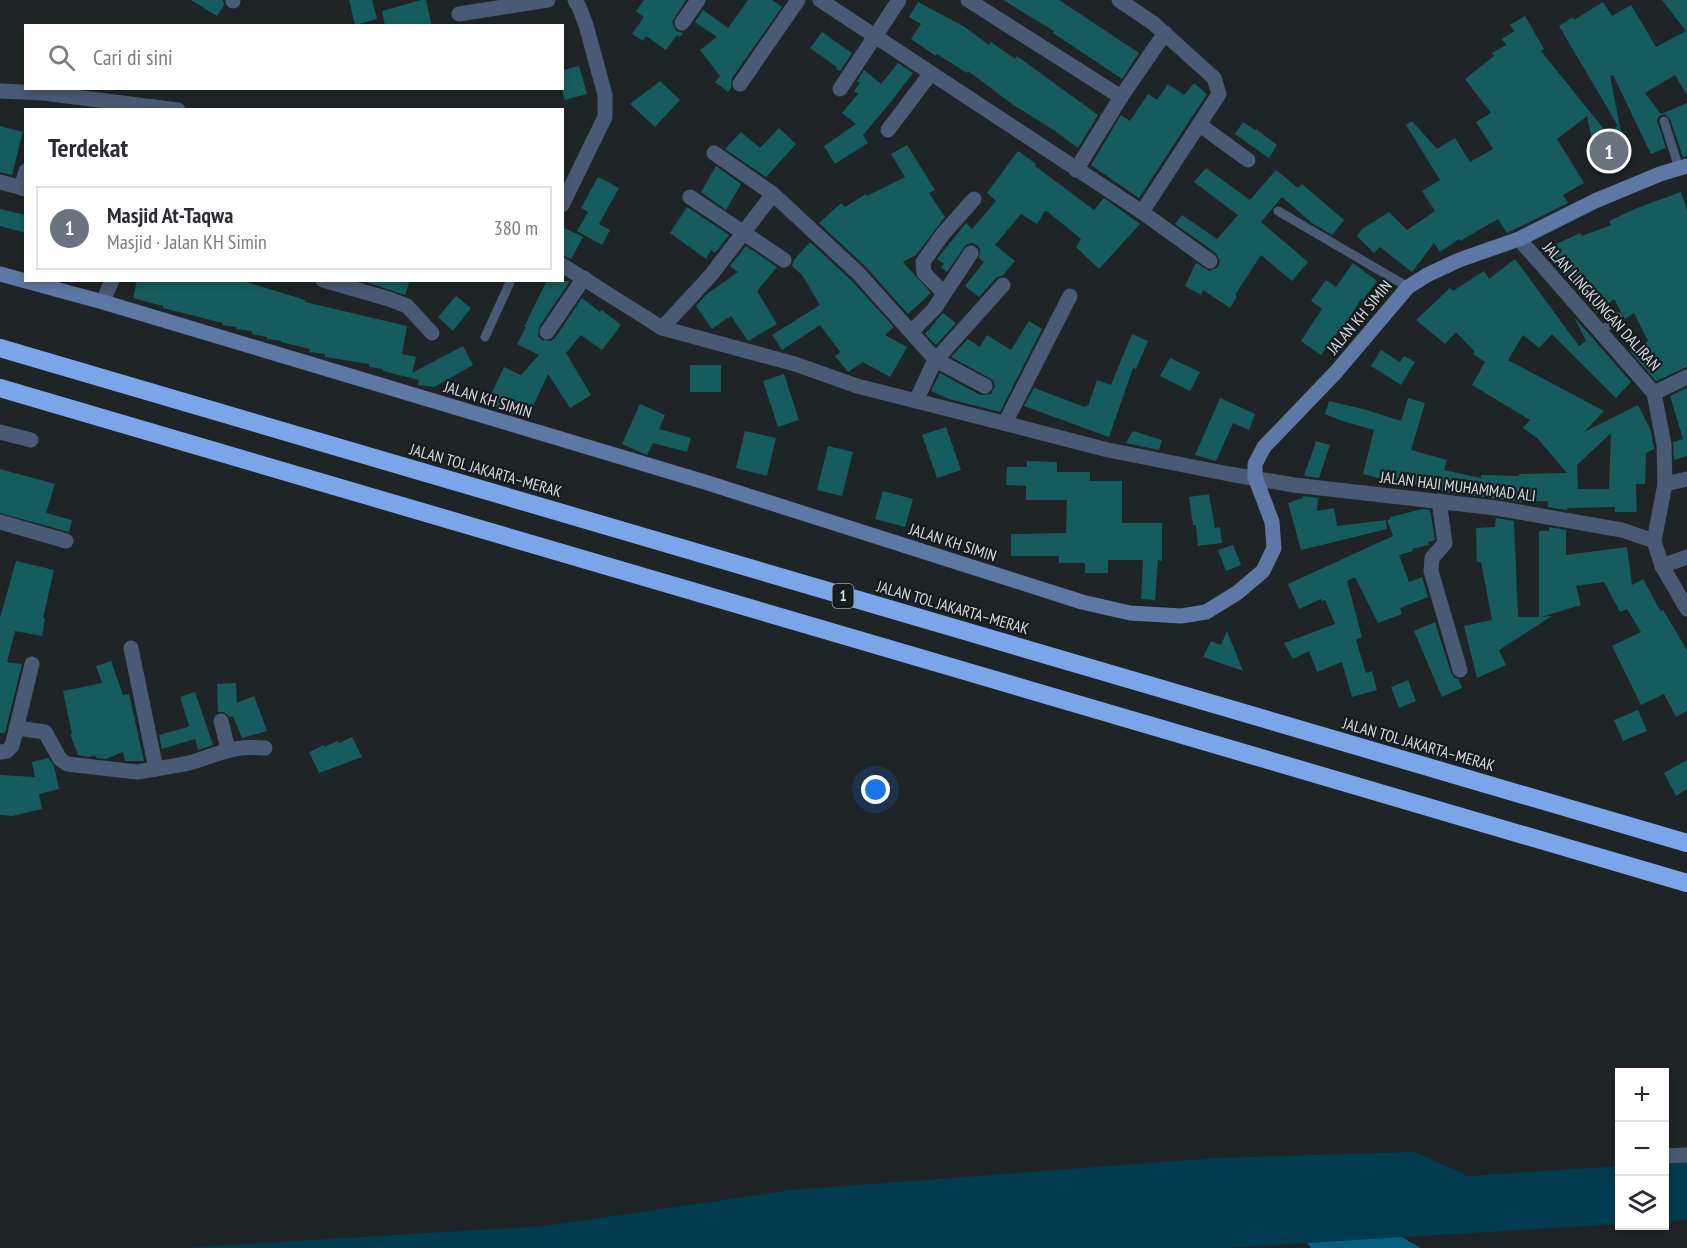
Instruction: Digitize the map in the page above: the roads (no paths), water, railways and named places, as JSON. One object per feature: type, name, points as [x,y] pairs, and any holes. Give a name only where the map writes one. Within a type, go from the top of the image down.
[{"type":"highway","name":"JALAN TOL JAKARTA–MERAK","points":[[0,348],[1687,843]]},
{"type":"highway","name":"1","points":[[0,388],[1687,883]]},
{"type":"street","points":[[459,14],[548,0]]},
{"type":"street","points":[[564,201],[604,117],[605,95],[586,26],[574,0]]},
{"type":"street","points":[[682,23],[698,0]]},
{"type":"street","points":[[740,84],[798,0]]},
{"type":"street","points":[[820,0],[1142,212],[1210,261]]},
{"type":"street","points":[[840,89],[899,0]]},
{"type":"street","points":[[968,0],[1121,97]]},
{"type":"street","points":[[1119,0],[1165,33],[1214,78],[1219,94],[1142,212]]},
{"type":"street","points":[[1076,170],[1121,97],[1165,33]]},
{"type":"street","points":[[888,130],[931,73]]},
{"type":"street","points":[[0,91],[43,93],[162,108]]},
{"type":"street","points":[[1200,125],[1248,160]]},
{"type":"street","points":[[714,153],[773,194],[858,273],[936,360],[985,386]]},
{"type":"street","name":"JALAN KH SIMIN","points":[[30,282],[104,302],[708,483],[1082,602],[1130,613],[1181,616],[1206,612],[1237,593],[1263,571],[1274,548],[1272,522],[1255,477],[1255,464],[1264,447],[1336,372],[1408,287],[1427,274],[1459,260],[1519,239],[1595,201],[1683,167]]},
{"type":"street","points":[[0,182],[23,188]]},
{"type":"street","points":[[662,328],[711,275],[773,194]]},
{"type":"street","points":[[690,197],[744,231],[784,260]]},
{"type":"street","points":[[944,293],[924,273],[923,262],[943,234],[974,199]]},
{"type":"street","name":"JALAN LINGKUNGAN DALIRAN","points":[[1519,239],[1654,393],[1664,445],[1665,484],[1654,541]]},
{"type":"street","points":[[911,332],[934,309],[970,254]]},
{"type":"street","name":"JALAN HAJI MUHAMMAD ALI","points":[[564,266],[628,309],[662,328],[795,364],[857,387],[1108,450],[1192,468],[1294,485],[1439,501],[1579,521],[1622,530],[1654,541]]},
{"type":"street","name":"JALAN KH SIMIN","points":[[0,274],[24,280]]},
{"type":"street","points":[[547,332],[584,278]]},
{"type":"street","points":[[104,302],[111,282]]},
{"type":"street","points":[[330,282],[389,298],[407,306],[432,333]]},
{"type":"street","points":[[916,401],[936,360],[1003,285]]},
{"type":"street","points":[[1005,423],[1070,296]]},
{"type":"street","points":[[1654,393],[1687,378]]},
{"type":"street","points":[[0,432],[31,440]]},
{"type":"street","points":[[1665,484],[1687,479]]},
{"type":"street","points":[[1439,501],[1444,543],[1432,558],[1430,566],[1460,669]]},
{"type":"street","points":[[0,522],[66,541]]},
{"type":"street","points":[[1654,541],[1662,566],[1687,609]]},
{"type":"street","points":[[1662,566],[1687,557]]},
{"type":"street","points":[[131,648],[156,769]]},
{"type":"street","points":[[0,752],[7,751],[12,746],[32,664]]},
{"type":"street","points":[[221,721],[228,749]]},
{"type":"street","points":[[17,728],[45,732],[60,759],[67,764],[137,772],[196,761],[228,749],[265,748]]},
{"type":"street","points":[[1669,1156],[1687,1155]]},
{"type":"lane","points":[[1664,122],[1683,167]]},
{"type":"lane","points":[[1278,212],[1408,287]]},
{"type":"lane","points":[[485,338],[510,282]]},
{"type":"lane","points":[[1601,332],[1618,318]]},
{"type":"place","name":"Masjid At-Taqwa","points":[[1609,151]]}]
